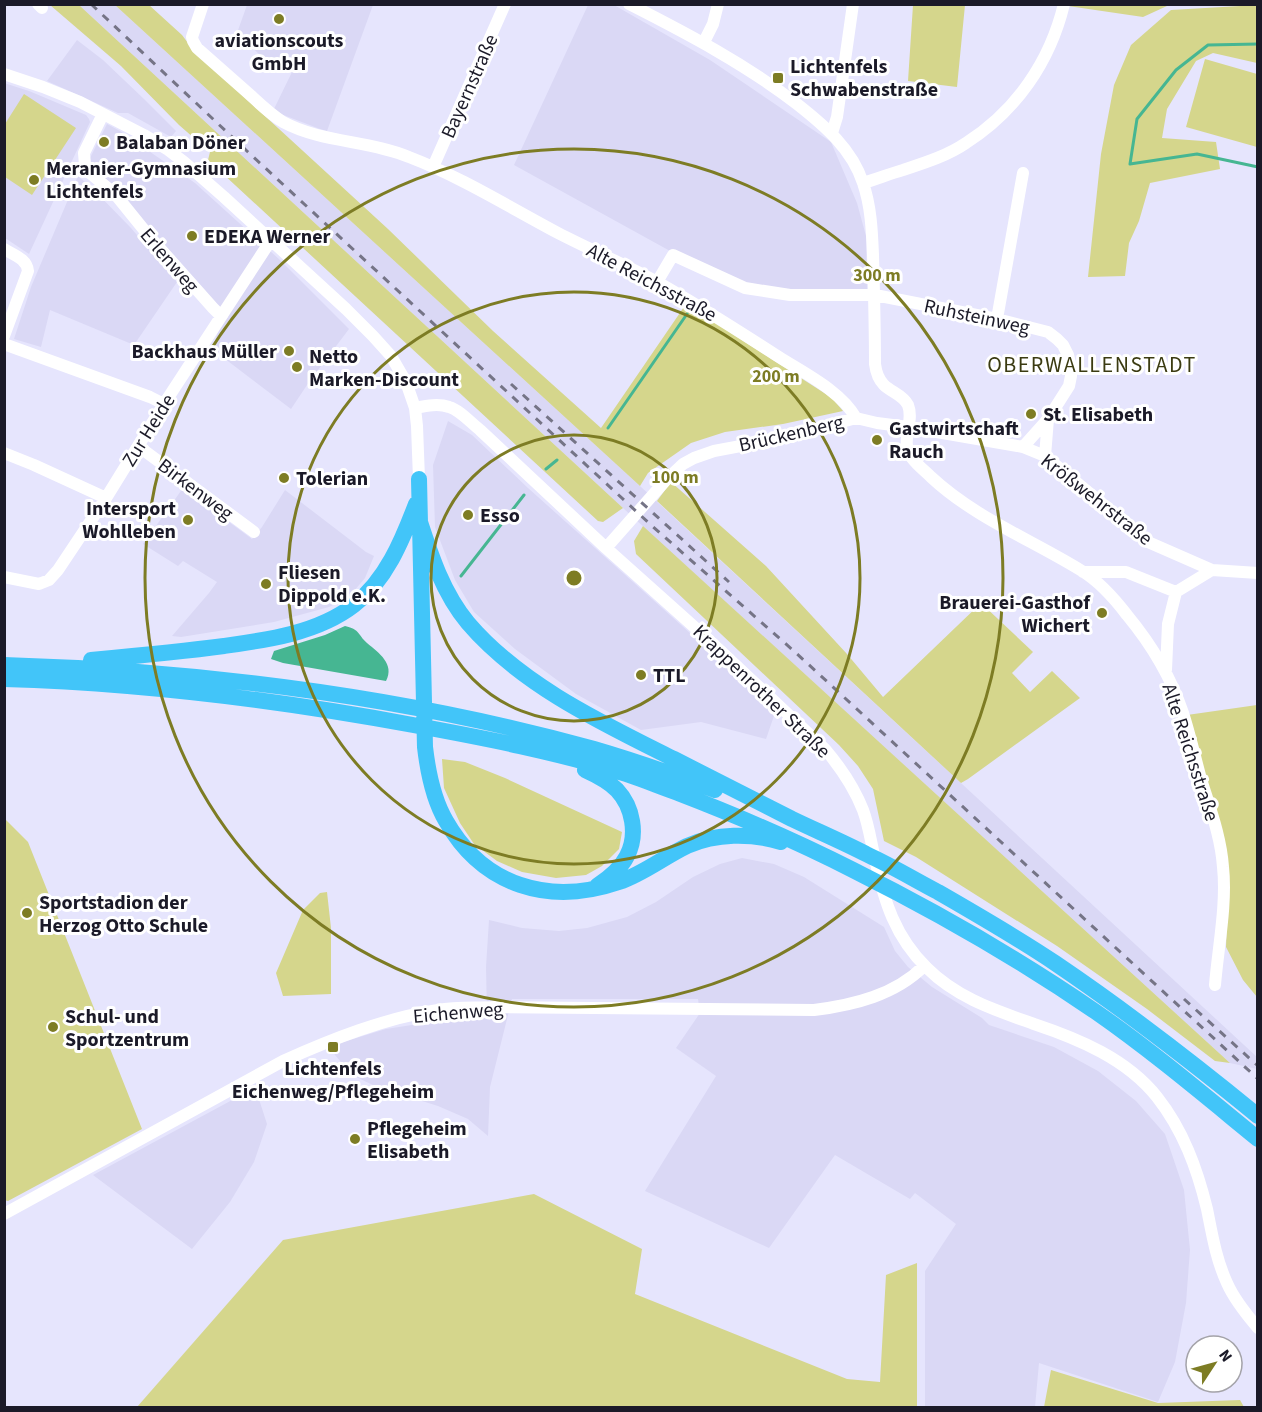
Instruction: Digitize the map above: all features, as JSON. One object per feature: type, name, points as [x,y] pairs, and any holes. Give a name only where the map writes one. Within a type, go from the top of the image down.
[{"type":"highway","points":[[419,487],[425,747],[432,788],[445,820],[463,846],[483,866],[523,886],[547,892],[570,892],[622,881],[688,846],[711,838],[737,835],[771,839],[832,860]]},
{"type":"highway","points":[[26,665],[178,652],[246,643],[273,638],[324,622],[347,610],[370,590],[391,562],[405,532],[419,487]]},
{"type":"highway","points":[[419,519],[448,596],[473,628],[505,659],[551,693],[585,713],[791,819],[869,855],[994,925],[1114,1004],[1163,1040],[1257,1116]]},
{"type":"highway","points":[[4,665],[136,671],[303,690],[391,712],[594,749],[652,767],[791,819]]},
{"type":"highway","points":[[4,679],[124,685],[193,691],[337,711],[391,712]]},
{"type":"highway","points":[[454,724],[511,744],[627,774],[701,802],[774,832],[916,902],[1052,983],[1095,1012],[1154,1054],[1257,1139]]},
{"type":"highway","points":[[558,756],[615,788],[628,805],[632,819],[632,838],[627,855],[617,870],[592,889]]},
{"type":"street","name":"Alte Reichsstraße","points":[[203,4],[192,37],[197,48],[283,122],[303,131],[377,147],[433,166],[696,304],[819,382],[843,401],[856,418]]},
{"type":"street","name":"Bayernstraße","points":[[433,166],[506,4]]},
{"type":"street","name":"Alte Reichsstraße","points":[[629,4],[704,42],[776,87],[832,133],[850,155],[863,183],[872,229],[877,375],[884,385],[900,396],[908,406],[906,442],[912,459],[946,491],[1101,585],[1145,638],[1165,673],[1182,711],[1219,839],[1224,893],[1215,985]]},
{"type":"street","points":[[704,42],[713,24],[718,4]]},
{"type":"street","points":[[832,133],[837,117],[853,4]]},
{"type":"street","points":[[863,183],[927,163],[964,145],[988,128],[1011,105],[1032,78],[1050,48],[1064,4]]},
{"type":"street","points":[[4,74],[59,93],[144,135],[176,156],[311,276],[374,336],[391,356],[406,382],[415,408],[419,487]]},
{"type":"street","name":"Erlenweg","points":[[103,114],[84,153],[85,165],[91,174],[115,194],[156,244],[221,316]]},
{"type":"street","points":[[997,320],[1023,173]]},
{"type":"street","name":"Zur Heide","points":[[4,577],[39,584],[49,580],[58,570],[271,240]]},
{"type":"street","points":[[4,249],[24,261],[28,272],[4,336]]},
{"type":"street","name":"Ruhsteinweg","points":[[657,282],[673,255],[745,288],[790,295],[875,295],[1048,332],[1063,345],[1071,367],[1069,386],[1048,419]]},
{"type":"street","points":[[4,345],[164,404]]},
{"type":"street","name":"Krappenrother Straße","points":[[415,408],[442,405],[454,409],[710,640],[825,749],[840,767],[863,811],[879,880],[889,911],[920,970],[984,1006],[1100,1051],[1122,1065],[1156,1096],[1182,1135],[1193,1159],[1220,1268],[1228,1286],[1257,1328]]},
{"type":"street","name":"Brückenberg","points":[[606,548],[666,480],[683,464],[704,454],[788,437],[856,418],[908,427]]},
{"type":"street","points":[[1023,447],[1048,419]]},
{"type":"street","points":[[1046,456],[1048,419]]},
{"type":"street","name":"Krößwehrstraße","points":[[908,427],[1023,447],[1046,456],[1148,542],[1212,570],[1257,573]]},
{"type":"street","name":"Birkenweg","points":[[138,446],[254,532]]},
{"type":"street","points":[[4,453],[106,498]]},
{"type":"street","points":[[1165,673],[1168,624],[1176,592],[1212,570]]},
{"type":"street","points":[[1083,572],[1126,572],[1176,592]]},
{"type":"street","name":"Eichenweg","points":[[4,1214],[284,1061],[321,1044],[407,1016],[450,1008],[494,1007],[814,1010],[863,1001],[885,992],[920,970]]},
{"type":"shaded area","points":[[1069,4],[1181,5],[1167,6],[1143,17],[1068,6]]},
{"type":"shaded area","points":[[50,5],[79,5],[623,508],[603,522],[598,521],[208,160],[210,152],[179,125],[121,66]]},
{"type":"shaded area","points":[[79,5],[115,5],[640,486],[1257,1057],[1257,1069],[1230,1063],[623,508]]},
{"type":"shaded area","points":[[115,5],[149,5],[182,35],[194,51],[388,229],[493,331],[601,428],[686,304],[832,398],[843,411],[783,424],[725,432],[691,443],[648,473],[640,486]]},
{"type":"shaded area","points":[[247,5],[373,5],[327,131],[273,111],[292,72],[263,58],[237,33]]},
{"type":"shaded area","points":[[588,5],[614,5],[710,60],[831,142],[857,203],[866,236],[867,290],[786,291],[754,286],[681,257],[514,165]]},
{"type":"shaded area","points":[[913,5],[965,5],[957,87],[908,81]]},
{"type":"shaded area","points":[[1257,5],[1257,63],[1213,53],[1196,61],[1167,109],[1162,138],[1216,142],[1220,169],[1150,183],[1139,221],[1129,243],[1125,276],[1088,277],[1101,154],[1114,85],[1131,45],[1171,10]]},
{"type":"shaded area","points":[[77,40],[103,60],[176,131],[171,137],[128,113],[118,113],[47,81]]},
{"type":"shaded area","points":[[1205,59],[1257,74],[1257,147],[1186,127]]},
{"type":"shaded area","name":"Meranier-Gymnasium Lichtenfels","points":[[4,83],[86,115],[90,122],[29,254],[5,238]]},
{"type":"shaded area","points":[[24,94],[76,128],[32,195],[5,177],[5,124]]},
{"type":"shaded area","points":[[107,124],[195,183],[280,260],[349,329],[291,409],[212,349],[218,332],[228,317],[92,168],[90,158]]},
{"type":"shaded area","points":[[78,176],[131,228],[177,282],[134,345],[50,310],[41,347],[14,339],[31,287]]},
{"type":"shaded area","points":[[448,421],[472,435],[776,710],[766,739],[701,722],[641,730],[576,694],[515,649],[474,612],[455,580],[435,527],[433,465]]},
{"type":"shaded area","points":[[671,482],[766,566],[883,697],[981,603],[1033,652],[1012,673],[1030,692],[1052,671],[1080,698],[961,783],[657,501]]},
{"type":"shaded area","points":[[183,488],[252,539],[285,490],[374,556],[365,578],[348,598],[329,607],[274,622],[181,637],[172,636],[217,582],[183,561],[178,566],[143,544]]},
{"type":"shaded area","points":[[643,526],[1230,1063],[1215,1061],[1147,1009],[1057,946],[916,857],[884,841],[873,789],[858,766],[839,745],[636,554],[634,541]]},
{"type":"shaded area","points":[[345,626],[356,631],[384,659],[389,669],[386,681],[271,659],[274,651],[325,635]]},
{"type":"shaded area","points":[[1257,705],[1257,997],[1243,980],[1226,947],[1228,891],[1187,715]]},
{"type":"shaded area","points":[[442,759],[465,762],[505,778],[622,832],[619,849],[602,866],[586,875],[556,878],[522,872],[497,861],[474,844],[460,823],[444,788]]},
{"type":"shaded area","name":"Schul- und Sportzentrum","points":[[5,819],[28,842],[142,1129],[8,1201],[4,1200]]},
{"type":"shaded area","points":[[742,858],[774,864],[804,877],[884,927],[895,951],[908,967],[932,987],[982,1018],[989,1025],[1054,1047],[1098,1071],[1136,1101],[1165,1134],[1184,1190],[1190,1250],[1186,1303],[1175,1362],[1158,1402],[1039,1363],[1035,1407],[925,1407],[925,1271],[956,1224],[915,1193],[910,1199],[835,1155],[769,1248],[645,1191],[716,1076],[676,1048],[700,1013],[698,999],[512,999],[490,1087],[488,1136],[468,1119],[438,1106],[377,1087],[352,1075],[330,1046],[386,1029],[487,1015],[486,967],[489,920],[522,928],[559,931],[587,928],[627,917],[656,902],[693,877],[720,864]]},
{"type":"shaded area","points":[[327,892],[331,928],[331,994],[283,996],[276,973],[303,910],[320,893]]},
{"type":"shaded area","points":[[256,1090],[267,1124],[254,1162],[230,1202],[192,1249],[93,1175],[234,1099]]},
{"type":"shaded area","points":[[534,1194],[642,1249],[635,1294],[847,1379],[880,1382],[886,1275],[917,1263],[917,1407],[137,1407],[283,1240]]},
{"type":"shaded area","points":[[1051,1370],[1158,1403],[1240,1400],[1244,1407],[1044,1407]]},
{"type":"waterway","points":[[1258,44],[1208,45],[1176,70],[1137,119],[1130,164],[1197,154],[1258,167]]},
{"type":"waterway","points":[[608,428],[687,314]]},
{"type":"waterway","points":[[546,469],[557,460]]},
{"type":"waterway","points":[[461,576],[524,495]]},
{"type":"railway","points":[[91,4],[651,525],[795,652],[1258,1079]]},
{"type":"railway","points":[[511,384],[729,582]]},
{"type":"railway","points":[[1184,999],[1258,1066]]},
{"type":"place","name":"aviationscouts GmbH","points":[[279,19]]},
{"type":"place","name":"Lichtenfels Schwabenstraße","points":[[778,78]]},
{"type":"place","name":"Balaban Döner","points":[[104,142]]},
{"type":"place","name":"Meranier-Gymnasium Lichtenfels","points":[[34,180]]},
{"type":"place","name":"EDEKA Werner","points":[[192,236]]},
{"type":"place","name":"Backhaus Müller","points":[[289,351]]},
{"type":"place","name":"Netto Marken-Discount","points":[[297,367]]},
{"type":"place","name":"St. Elisabeth","points":[[1031,414]]},
{"type":"place","name":"Gastwirtschaft Rauch","points":[[877,440]]},
{"type":"place","name":"Tolerian","points":[[284,478]]},
{"type":"place","name":"Esso","points":[[468,515]]},
{"type":"place","name":"Intersport Wohlleben","points":[[188,520]]},
{"type":"place","name":"Fliesen Dippold e.K.","points":[[266,584]]},
{"type":"place","name":"Brauerei-Gasthof Wichert","points":[[1102,613]]},
{"type":"place","name":"TTL","points":[[641,675]]},
{"type":"place","name":"Sportstadion der Herzog Otto Schule","points":[[27,913]]},
{"type":"place","name":"Schul- und Sportzentrum","points":[[53,1027]]},
{"type":"place","name":"Lichtenfels Eichenweg/Pflegeheim","points":[[333,1047]]},
{"type":"place","name":"Pflegeheim Elisabeth","points":[[355,1139]]},
{"type":"district","name":"OBERWALLENSTADT","points":[[1092,364]]}]
